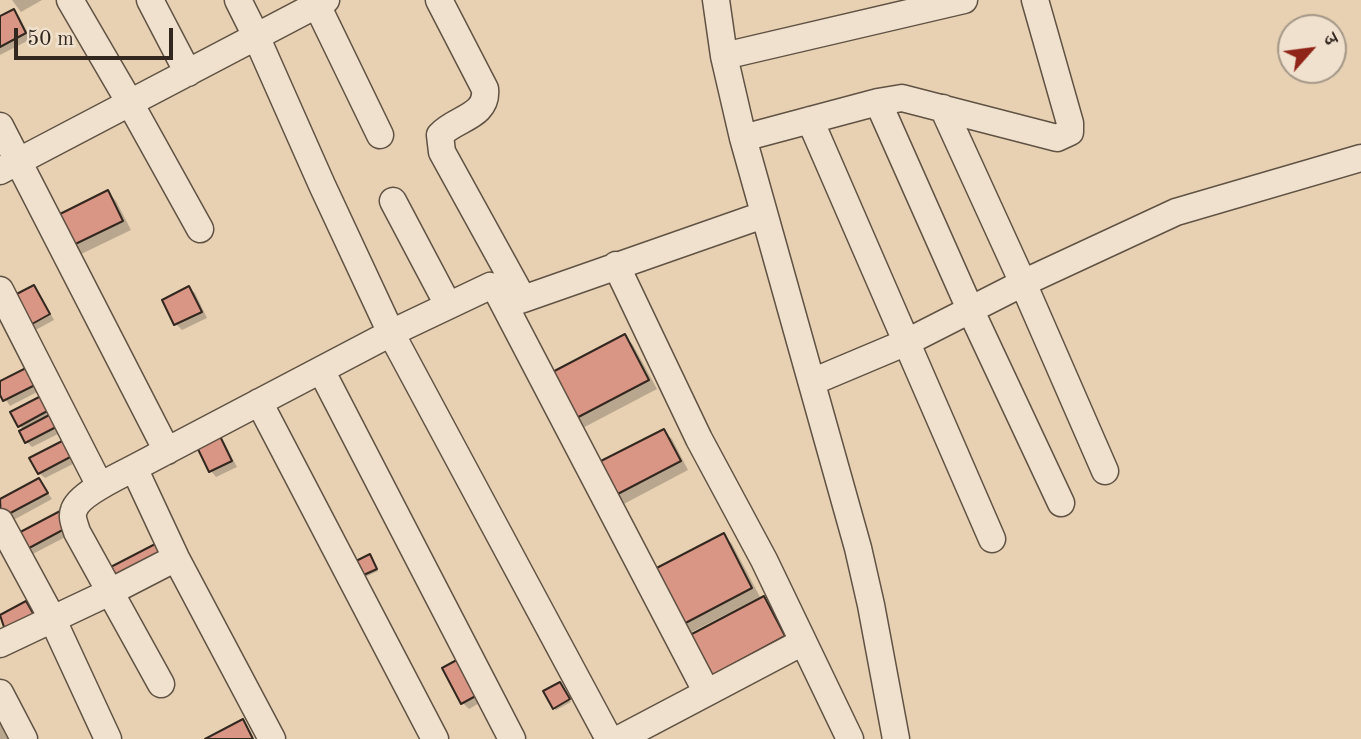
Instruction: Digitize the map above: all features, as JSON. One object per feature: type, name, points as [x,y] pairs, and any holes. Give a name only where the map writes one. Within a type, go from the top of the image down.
[{"type":"street","points":[[70,0],[200,229]]},
{"type":"street","points":[[150,0],[188,73]]},
{"type":"street","points":[[238,0],[257,36],[391,333],[609,739]]},
{"type":"street","points":[[439,0],[485,89],[486,99],[471,116],[440,135],[442,152],[706,691]]},
{"type":"street","points":[[724,55],[964,0]]},
{"type":"street","points":[[743,138],[902,98],[1057,138],[1070,132],[1035,0]]},
{"type":"street","points":[[9,166],[322,2],[380,135]]},
{"type":"street","points":[[714,3],[743,138],[763,215],[812,382],[871,605],[896,739]]},
{"type":"street","points":[[878,102],[970,309],[1061,503]]},
{"type":"street","points":[[943,108],[1105,471]]},
{"type":"street","points":[[810,120],[992,539]]},
{"type":"street","points":[[0,126],[9,166],[167,451]]},
{"type":"street","points":[[812,382],[907,342],[1023,283],[1176,212],[1361,159]]},
{"type":"street","points":[[393,201],[447,305]]},
{"type":"street","points":[[514,303],[763,215]]},
{"type":"street","points":[[616,265],[699,439],[736,503],[850,739]]},
{"type":"street","points":[[161,684],[73,519],[74,509],[100,486],[447,305],[490,286],[514,303]]},
{"type":"street","points":[[0,290],[100,486]]},
{"type":"street","points":[[321,370],[512,739]]},
{"type":"street","points":[[259,402],[435,739]]},
{"type":"street","points":[[134,468],[176,558],[272,739]]},
{"type":"street","points":[[0,522],[52,618],[108,739]]},
{"type":"street","points":[[0,644],[176,558]]},
{"type":"street","points":[[619,739],[803,642]]},
{"type":"street","points":[[0,692],[24,739]]},
{"type":"building","points":[[14,9],[26,33],[0,47],[0,16]]},
{"type":"building","points":[[108,190],[123,221],[65,249],[50,219]]},
{"type":"building","points":[[34,285],[50,314],[23,329],[7,299]]},
{"type":"building","points":[[189,286],[202,312],[174,325],[162,300]]},
{"type":"building","points":[[625,334],[649,380],[567,423],[543,377]]},
{"type":"building","points":[[28,367],[37,384],[3,401],[0,381]]},
{"type":"building","points":[[43,395],[51,409],[18,427],[10,412]]},
{"type":"building","points":[[53,413],[60,425],[25,443],[19,431]]},
{"type":"building","points":[[664,429],[681,461],[612,497],[595,464]]},
{"type":"building","points":[[219,434],[232,461],[209,472],[196,445]]},
{"type":"building","points":[[68,438],[76,454],[38,474],[29,458]]},
{"type":"building","points":[[39,478],[48,493],[1,518],[0,499]]},
{"type":"building","points":[[62,510],[70,526],[18,554],[9,538]]},
{"type":"building","points":[[724,533],[752,588],[676,628],[647,573]]},
{"type":"building","points":[[161,541],[167,553],[109,583],[103,571]]},
{"type":"building","points":[[370,554],[377,569],[357,578],[350,564]]},
{"type":"building","points":[[764,596],[785,636],[711,676],[690,635]]},
{"type":"building","points":[[26,601],[34,615],[5,630],[0,615]]},
{"type":"building","points":[[464,656],[483,692],[461,704],[442,668]]},
{"type":"building","points":[[560,682],[570,699],[553,709],[543,691]]},
{"type":"building","points":[[243,719],[253,739],[205,739]]}]
